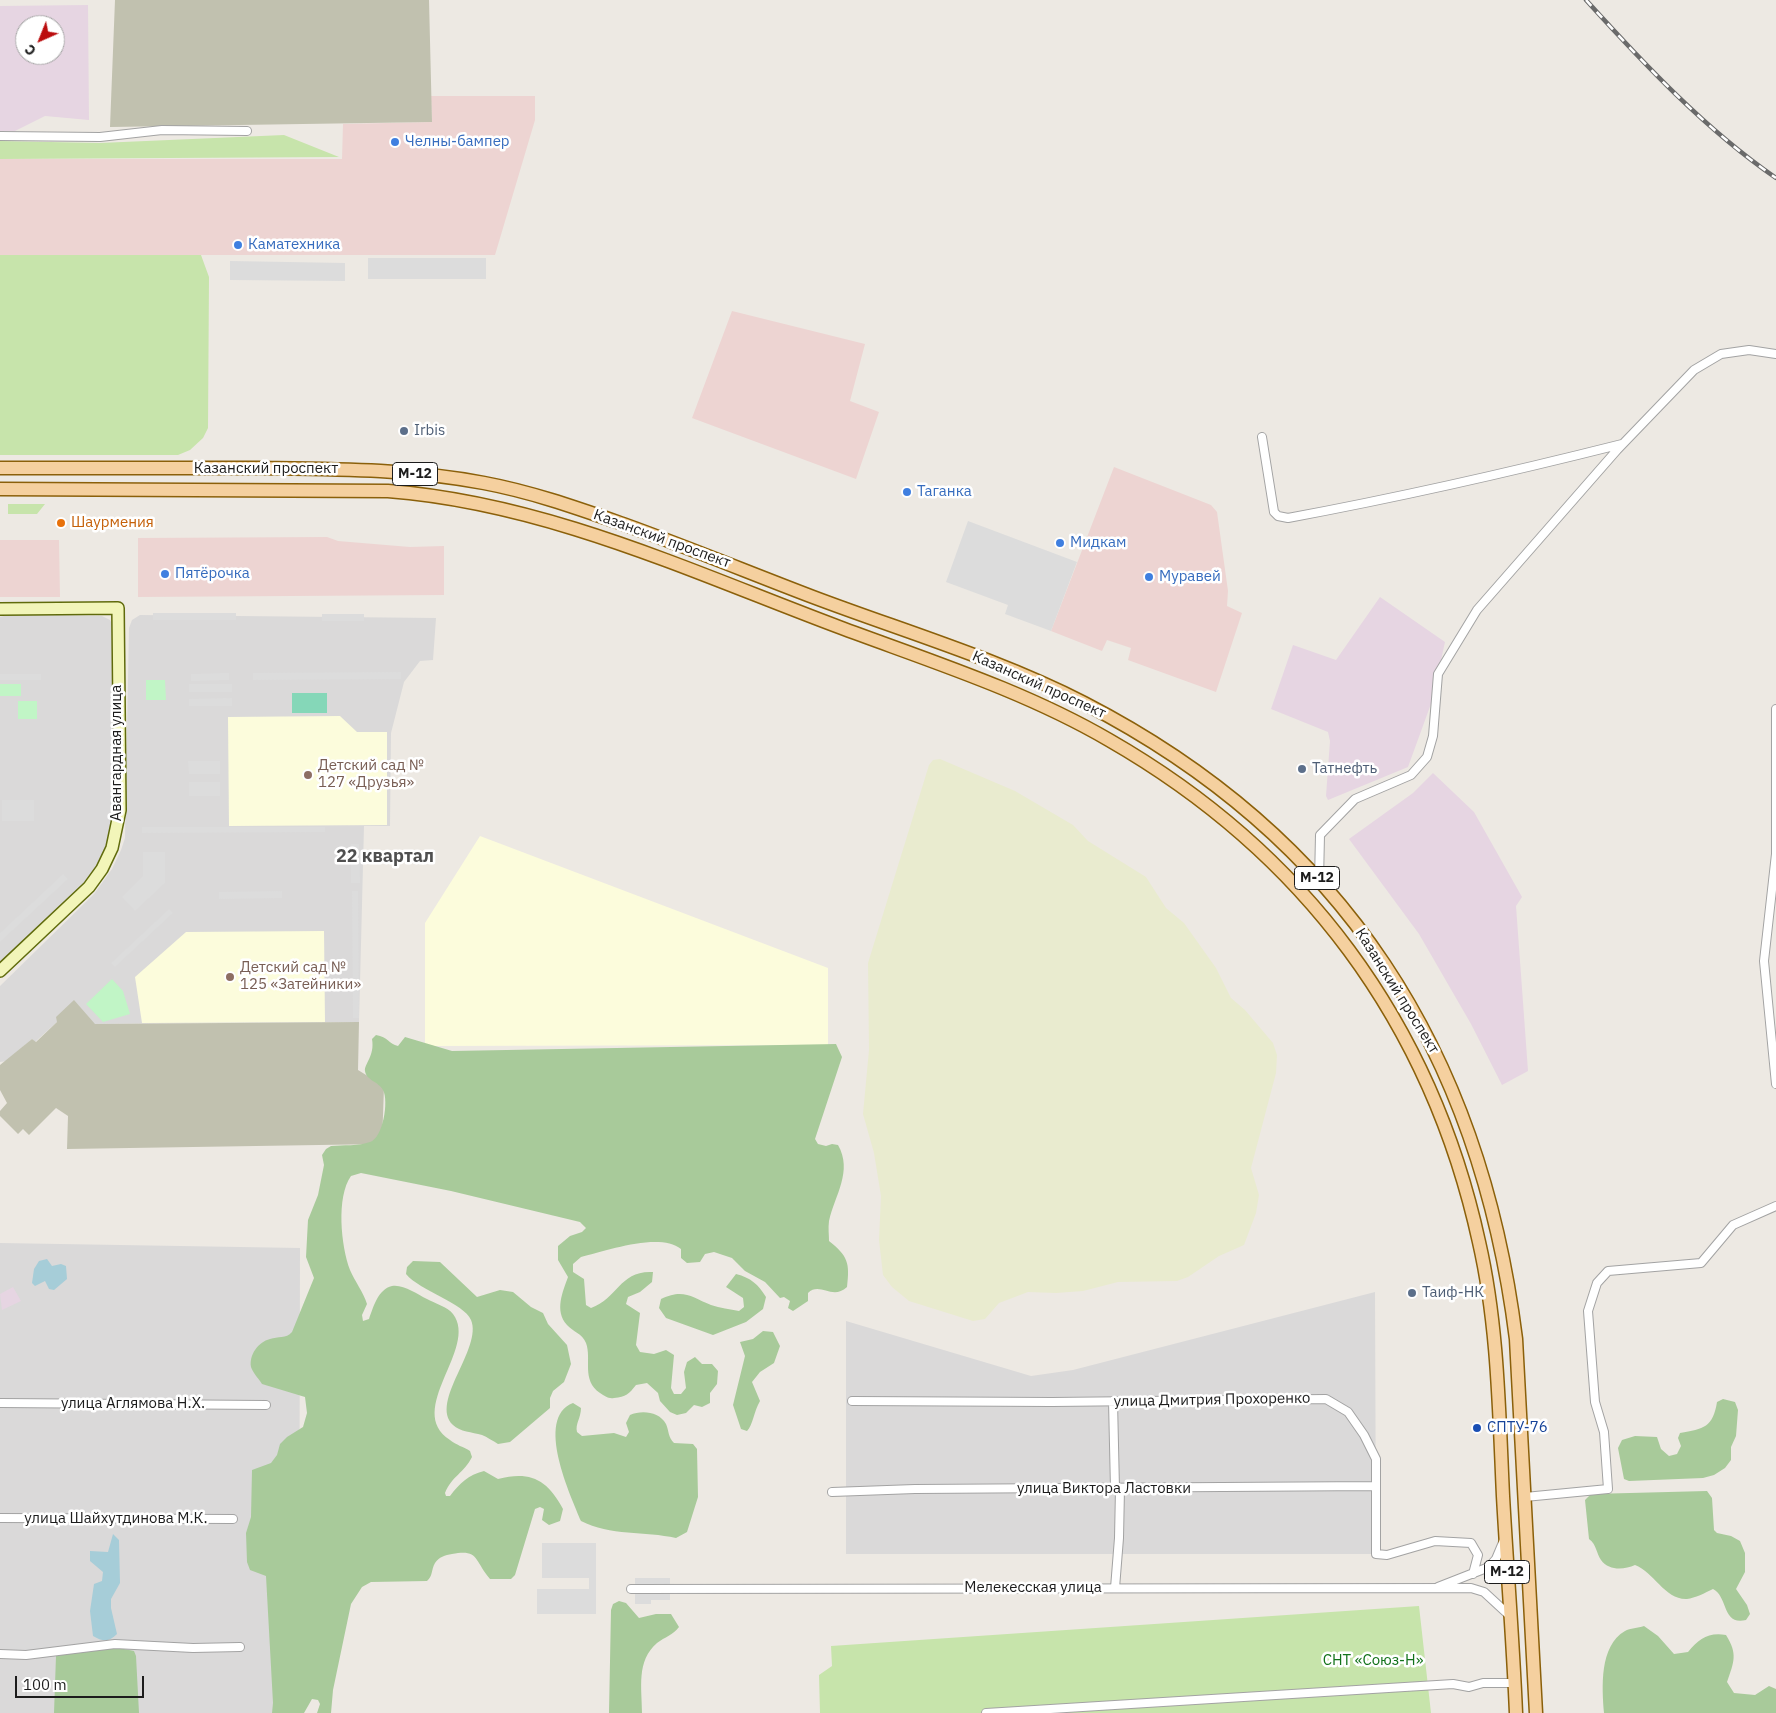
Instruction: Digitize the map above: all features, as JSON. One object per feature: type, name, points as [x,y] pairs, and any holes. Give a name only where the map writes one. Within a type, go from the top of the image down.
[{"type":"main road","name":"Казанский проспект","points":[[0,468],[344,469],[389,471],[483,483],[532,494],[582,509],[980,658],[1079,700],[1119,722],[1204,776],[1244,808],[1288,848],[1319,881],[1356,924],[1380,957],[1426,1034],[1454,1090],[1474,1147],[1493,1211],[1509,1287],[1516,1339],[1536,1713]]},
{"type":"main road","name":"Казанский проспект","points":[[0,489],[117,491],[327,489],[429,494],[520,512],[579,530],[803,613],[1029,700],[1108,739],[1194,793],[1274,862],[1337,933],[1363,968],[1411,1048],[1434,1096],[1466,1188],[1480,1244],[1496,1345],[1516,1713]]},
{"type":"main road","points":[[803,613],[796,604],[798,597],[811,596]]},
{"type":"street","points":[[0,136],[100,137],[162,130],[247,131]]},
{"type":"street","points":[[1319,881],[1320,835],[1355,799],[1411,775],[1427,758],[1433,736],[1438,674],[1477,610],[1624,443],[1694,370],[1722,354],[1750,350],[1776,354]]},
{"type":"street","points":[[1262,437],[1274,512],[1278,516],[1288,518],[1368,504],[1478,480],[1624,443]]},
{"type":"street","name":"Авангардная улица","points":[[0,609],[118,608],[120,810],[112,848],[98,875],[89,887],[0,971]]},
{"type":"street","points":[[1776,709],[1776,854],[1764,961],[1776,1084]]},
{"type":"street","points":[[1525,1497],[1608,1489],[1604,1432],[1595,1402],[1588,1311],[1597,1283],[1608,1271],[1701,1263],[1733,1225],[1776,1206]]},
{"type":"street","name":"улица Дмитрия Прохоренко","points":[[852,1401],[1326,1399],[1348,1412],[1364,1435],[1376,1459],[1376,1554],[1386,1555],[1435,1540],[1471,1543],[1478,1555],[1473,1574]]},
{"type":"street","points":[[1113,1401],[1119,1538],[1115,1588]]},
{"type":"street","name":"улица Аглямова Н.Х.","points":[[0,1403],[266,1405]]},
{"type":"street","name":"улица Виктора Ластовки","points":[[832,1492],[915,1489],[1376,1486]]},
{"type":"street","name":"улица Шайхутдинова М.К.","points":[[0,1518],[232,1519]]},
{"type":"street","points":[[1434,1588],[1489,1567],[1496,1559],[1505,1535]]},
{"type":"street","name":"Мелекесская улица","points":[[631,1589],[1471,1588],[1484,1592],[1510,1616]]},
{"type":"street","points":[[0,1654],[26,1655],[115,1644],[193,1648],[240,1647]]},
{"type":"street","points":[[986,1713],[1453,1684],[1469,1687],[1482,1683],[1514,1683]]},
{"type":"shaded area","points":[[115,0],[429,0],[432,122],[110,127]]},
{"type":"shaded area","points":[[88,5],[89,120],[45,116],[15,131],[0,131],[0,6]]},
{"type":"shaded area","points":[[431,96],[535,96],[535,120],[495,255],[0,255],[0,159],[342,159],[343,124],[432,122]]},
{"type":"shaded area","points":[[368,258],[486,258],[486,279],[368,279]]},
{"type":"shaded area","points":[[230,261],[345,263],[345,281],[230,280]]},
{"type":"shaded area","points":[[732,311],[865,344],[850,401],[879,412],[856,479],[692,418]]},
{"type":"shaded area","name":"Муравей","points":[[1114,467],[1211,505],[1217,512],[1228,591],[1227,606],[1242,613],[1216,692],[1128,660],[1131,648],[1107,640],[1102,651],[1051,631]]},
{"type":"shaded area","points":[[968,521],[1077,562],[1051,631],[1005,614],[1008,605],[946,582]]},
{"type":"shaded area","points":[[327,537],[338,541],[410,547],[444,546],[444,595],[138,597],[138,538]]},
{"type":"shaded area","points":[[0,540],[59,540],[60,597],[0,597]]},
{"type":"shaded area","points":[[1380,597],[1445,642],[1432,701],[1408,767],[1328,800],[1326,796],[1330,741],[1328,732],[1271,709],[1293,645],[1336,660]]},
{"type":"shaded area","points":[[153,613],[236,613],[236,620],[153,620]]},
{"type":"shaded area","points":[[13,614],[102,616],[110,620],[116,633],[113,653],[113,679],[117,702],[114,837],[93,879],[0,969],[0,617]]},
{"type":"shaded area","points":[[322,614],[364,614],[364,621],[322,621]]},
{"type":"shaded area","points":[[140,615],[436,618],[433,660],[420,661],[404,682],[391,733],[390,826],[364,826],[359,1022],[95,1024],[57,1022],[35,1042],[32,1039],[7,1061],[0,1062],[0,986],[94,894],[112,869],[125,838],[129,628],[132,620]]},
{"type":"shaded area","points":[[401,672],[401,679],[253,680],[253,673]]},
{"type":"shaded area","points":[[229,673],[229,680],[191,681],[191,674]]},
{"type":"shaded area","points":[[0,674],[41,674],[41,680],[0,680]]},
{"type":"shaded area","points":[[189,684],[232,684],[232,692],[189,692]]},
{"type":"shaded area","points":[[232,698],[232,706],[189,706],[189,699]]},
{"type":"shaded area","name":"Детский сад № 127 «Друзья»","points":[[340,716],[357,732],[387,732],[387,825],[229,826],[228,717]]},
{"type":"shaded area","points":[[940,759],[1015,791],[1073,825],[1088,841],[1146,877],[1166,908],[1184,923],[1216,968],[1231,998],[1245,1010],[1273,1043],[1277,1055],[1276,1073],[1251,1168],[1259,1195],[1256,1213],[1244,1245],[1219,1256],[1188,1277],[1177,1281],[1118,1282],[1083,1291],[1056,1293],[1028,1292],[999,1303],[985,1319],[973,1321],[909,1301],[892,1287],[883,1275],[879,1240],[881,1196],[874,1153],[863,1114],[869,1050],[868,963],[929,765],[933,760]]},
{"type":"shaded area","points":[[188,761],[220,761],[220,774],[189,774]]},
{"type":"shaded area","points":[[1433,773],[1474,812],[1522,897],[1516,906],[1528,1071],[1502,1085],[1471,1024],[1419,934],[1349,839],[1413,793]]},
{"type":"shaded area","points":[[189,782],[220,782],[220,796],[189,796]]},
{"type":"shaded area","points":[[2,800],[34,800],[34,821],[2,821]]},
{"type":"shaded area","points":[[142,827],[325,827],[325,832],[142,833]]},
{"type":"shaded area","points":[[480,836],[828,968],[828,1045],[425,1046],[425,923]]},
{"type":"shaded area","points":[[351,844],[359,844],[360,883],[351,883]]},
{"type":"shaded area","points":[[143,852],[165,852],[165,883],[135,911],[122,897],[143,876]]},
{"type":"shaded area","points":[[63,874],[68,879],[0,942],[0,933]]},
{"type":"shaded area","points":[[282,891],[282,898],[219,899],[219,892]]},
{"type":"shaded area","points":[[352,891],[358,891],[359,1018],[353,1018]]},
{"type":"shaded area","points":[[169,909],[173,913],[115,967],[111,963]]},
{"type":"shaded area","name":"Детский сад № 125 «Затейники»","points":[[324,931],[325,1022],[142,1023],[135,977],[186,932]]},
{"type":"shaded area","points":[[74,1000],[95,1024],[359,1022],[358,1070],[384,1086],[382,1144],[67,1149],[68,1116],[56,1108],[29,1135],[23,1129],[18,1134],[0,1116],[0,1111],[7,1103],[0,1090],[0,1065],[32,1039],[36,1042],[57,1022],[56,1017]]},
{"type":"shaded area","points":[[0,1243],[300,1248],[299,1713],[0,1713]]},
{"type":"shaded area","points":[[13,1287],[21,1301],[2,1310],[0,1294]]},
{"type":"shaded area","points":[[1375,1292],[1376,1554],[846,1554],[846,1321],[1031,1376],[1073,1370]]},
{"type":"shaded area","points":[[542,1543],[596,1543],[596,1614],[537,1614],[537,1589],[589,1589],[589,1578],[542,1578]]},
{"type":"shaded area","points":[[635,1578],[670,1578],[670,1600],[651,1600],[651,1604],[635,1604]]},
{"type":"green space","points":[[284,135],[339,157],[0,159],[0,141],[100,143]]},
{"type":"green space","points":[[0,255],[201,255],[209,277],[208,428],[203,438],[190,450],[178,455],[0,455]]},
{"type":"green space","points":[[8,504],[45,504],[37,514],[8,514]]},
{"type":"green space","points":[[146,680],[165,680],[166,700],[146,700]]},
{"type":"green space","points":[[0,684],[21,684],[21,696],[0,696]]},
{"type":"green space","points":[[292,693],[327,693],[327,713],[292,713]]},
{"type":"green space","points":[[18,701],[37,701],[37,719],[18,719]]},
{"type":"green space","points":[[112,979],[123,991],[130,1014],[103,1022],[86,1004]]},
{"type":"green space","points":[[376,1035],[398,1046],[405,1037],[452,1051],[836,1044],[842,1057],[815,1139],[818,1144],[826,1146],[838,1145],[844,1164],[841,1183],[829,1221],[829,1241],[844,1256],[848,1266],[847,1287],[842,1291],[836,1292],[813,1290],[808,1293],[808,1301],[793,1311],[788,1308],[790,1301],[784,1297],[780,1298],[765,1282],[745,1271],[732,1258],[714,1252],[705,1254],[700,1262],[687,1263],[681,1258],[681,1249],[671,1244],[647,1242],[618,1247],[581,1257],[573,1264],[573,1272],[584,1279],[586,1305],[591,1308],[600,1304],[633,1275],[653,1272],[652,1282],[640,1292],[628,1297],[626,1304],[640,1313],[636,1345],[640,1352],[654,1354],[666,1350],[674,1355],[671,1388],[674,1394],[681,1394],[686,1388],[684,1372],[687,1362],[695,1357],[702,1364],[712,1364],[718,1371],[717,1384],[710,1393],[710,1403],[702,1407],[694,1405],[686,1413],[677,1415],[670,1412],[660,1401],[658,1393],[647,1383],[636,1385],[629,1393],[618,1398],[607,1397],[594,1388],[589,1376],[586,1343],[582,1337],[567,1325],[561,1314],[560,1307],[568,1277],[558,1260],[558,1246],[570,1236],[582,1232],[586,1228],[580,1222],[451,1191],[361,1173],[351,1176],[343,1196],[342,1235],[350,1270],[367,1304],[362,1315],[363,1321],[369,1319],[383,1291],[392,1286],[401,1286],[448,1309],[453,1314],[458,1328],[457,1344],[438,1396],[435,1412],[438,1427],[452,1442],[470,1451],[472,1457],[448,1487],[445,1493],[446,1496],[450,1496],[469,1477],[484,1471],[498,1479],[519,1476],[536,1480],[544,1484],[551,1491],[563,1509],[560,1521],[549,1525],[542,1520],[544,1509],[540,1507],[535,1509],[515,1575],[511,1579],[490,1579],[472,1555],[461,1553],[447,1555],[438,1559],[427,1581],[371,1582],[362,1587],[351,1604],[333,1690],[331,1713],[317,1713],[320,1704],[318,1700],[312,1699],[304,1713],[272,1713],[266,1576],[250,1570],[247,1562],[246,1533],[251,1517],[252,1470],[271,1463],[277,1455],[280,1444],[303,1427],[307,1413],[305,1397],[262,1384],[251,1367],[251,1358],[255,1350],[262,1343],[273,1338],[287,1336],[292,1332],[314,1278],[306,1257],[308,1220],[318,1195],[324,1165],[322,1155],[331,1146],[356,1145],[370,1142],[375,1139],[381,1127],[384,1119],[385,1095],[381,1087],[368,1077],[365,1071],[371,1055],[372,1039]]},
{"type":"green space","points":[[413,1261],[440,1262],[477,1297],[500,1290],[513,1292],[531,1307],[543,1313],[548,1324],[567,1345],[571,1364],[564,1382],[553,1391],[550,1398],[550,1408],[510,1442],[498,1444],[482,1435],[459,1429],[453,1425],[447,1415],[447,1403],[451,1389],[470,1345],[473,1332],[471,1320],[460,1308],[421,1286],[406,1274],[407,1267]]},
{"type":"green space","points":[[736,1274],[754,1282],[766,1297],[763,1309],[746,1322],[713,1335],[666,1318],[659,1308],[661,1299],[681,1294],[714,1306],[739,1311],[744,1307],[743,1298],[726,1287]]},
{"type":"green space","points":[[763,1331],[773,1332],[780,1346],[774,1363],[760,1372],[752,1382],[760,1401],[747,1431],[741,1429],[733,1405],[745,1356],[740,1342],[753,1339]]},
{"type":"green space","points":[[1723,1399],[1735,1402],[1738,1410],[1736,1436],[1731,1447],[1731,1460],[1725,1468],[1714,1475],[1703,1478],[1629,1481],[1624,1479],[1618,1448],[1622,1440],[1635,1436],[1657,1437],[1661,1449],[1669,1456],[1677,1454],[1681,1446],[1678,1438],[1680,1433],[1701,1428],[1710,1422],[1717,1402]]},
{"type":"green space","points":[[573,1403],[581,1408],[577,1432],[582,1436],[614,1433],[626,1437],[629,1432],[626,1423],[630,1415],[644,1412],[659,1416],[663,1420],[674,1443],[693,1444],[697,1449],[698,1497],[687,1532],[676,1538],[604,1529],[581,1521],[564,1477],[556,1440],[556,1424],[562,1411]]},
{"type":"green space","points":[[1707,1491],[1712,1498],[1714,1530],[1717,1533],[1731,1536],[1740,1541],[1745,1553],[1745,1572],[1736,1589],[1747,1605],[1750,1614],[1746,1620],[1738,1621],[1733,1619],[1718,1593],[1713,1589],[1693,1598],[1679,1598],[1666,1591],[1648,1573],[1635,1565],[1622,1569],[1612,1568],[1604,1564],[1594,1544],[1589,1539],[1585,1500],[1591,1494]]},
{"type":"green space","points":[[619,1601],[626,1603],[639,1618],[656,1614],[671,1614],[679,1627],[672,1634],[657,1643],[650,1650],[646,1658],[641,1685],[642,1713],[609,1713],[611,1610],[613,1604]]},
{"type":"green space","name":"СНТ «Союз-Н»","points":[[1419,1606],[1431,1713],[820,1713],[819,1675],[832,1666],[831,1646]]},
{"type":"green space","points":[[1644,1626],[1658,1636],[1674,1654],[1688,1652],[1696,1643],[1709,1636],[1726,1635],[1734,1658],[1727,1682],[1734,1693],[1755,1695],[1769,1686],[1776,1689],[1776,1713],[1604,1713],[1604,1668],[1610,1647],[1625,1631]]},
{"type":"green space","points":[[114,1647],[134,1651],[136,1656],[139,1713],[54,1713],[56,1656]]},
{"type":"water","points":[[47,1259],[52,1266],[61,1264],[66,1266],[67,1279],[54,1290],[49,1289],[45,1281],[35,1286],[32,1283],[34,1269],[39,1261]]},
{"type":"water","points":[[113,1534],[119,1540],[120,1583],[111,1599],[111,1608],[117,1634],[109,1640],[103,1640],[93,1636],[90,1611],[94,1584],[102,1581],[103,1572],[90,1561],[90,1551],[108,1552]]},
{"type":"railway","points":[[1586,0],[1676,95],[1725,139],[1776,178]]},
{"type":"place","name":"Челны-бампер","points":[[395,142]]},
{"type":"place","name":"Каматехника","points":[[238,245]]},
{"type":"place","name":"Irbis","points":[[404,431]]},
{"type":"place","name":"Таганка","points":[[907,492]]},
{"type":"place","name":"Шаурмения","points":[[61,523]]},
{"type":"place","name":"Мидкам","points":[[1060,543]]},
{"type":"place","name":"Пятёрочка","points":[[165,574]]},
{"type":"place","name":"Муравей","points":[[1149,577]]},
{"type":"place","name":"Татнефть","points":[[1302,769]]},
{"type":"place","name":"Детский сад № 127 «Друзья»","points":[[308,775]]},
{"type":"place","name":"Детский сад № 125 «Затейники»","points":[[230,977]]},
{"type":"place","name":"Таиф-НК","points":[[1412,1293]]},
{"type":"place","name":"СПТУ-76","points":[[1477,1428]]},
{"type":"district","name":"22 квартал","points":[[385,857]]}]
